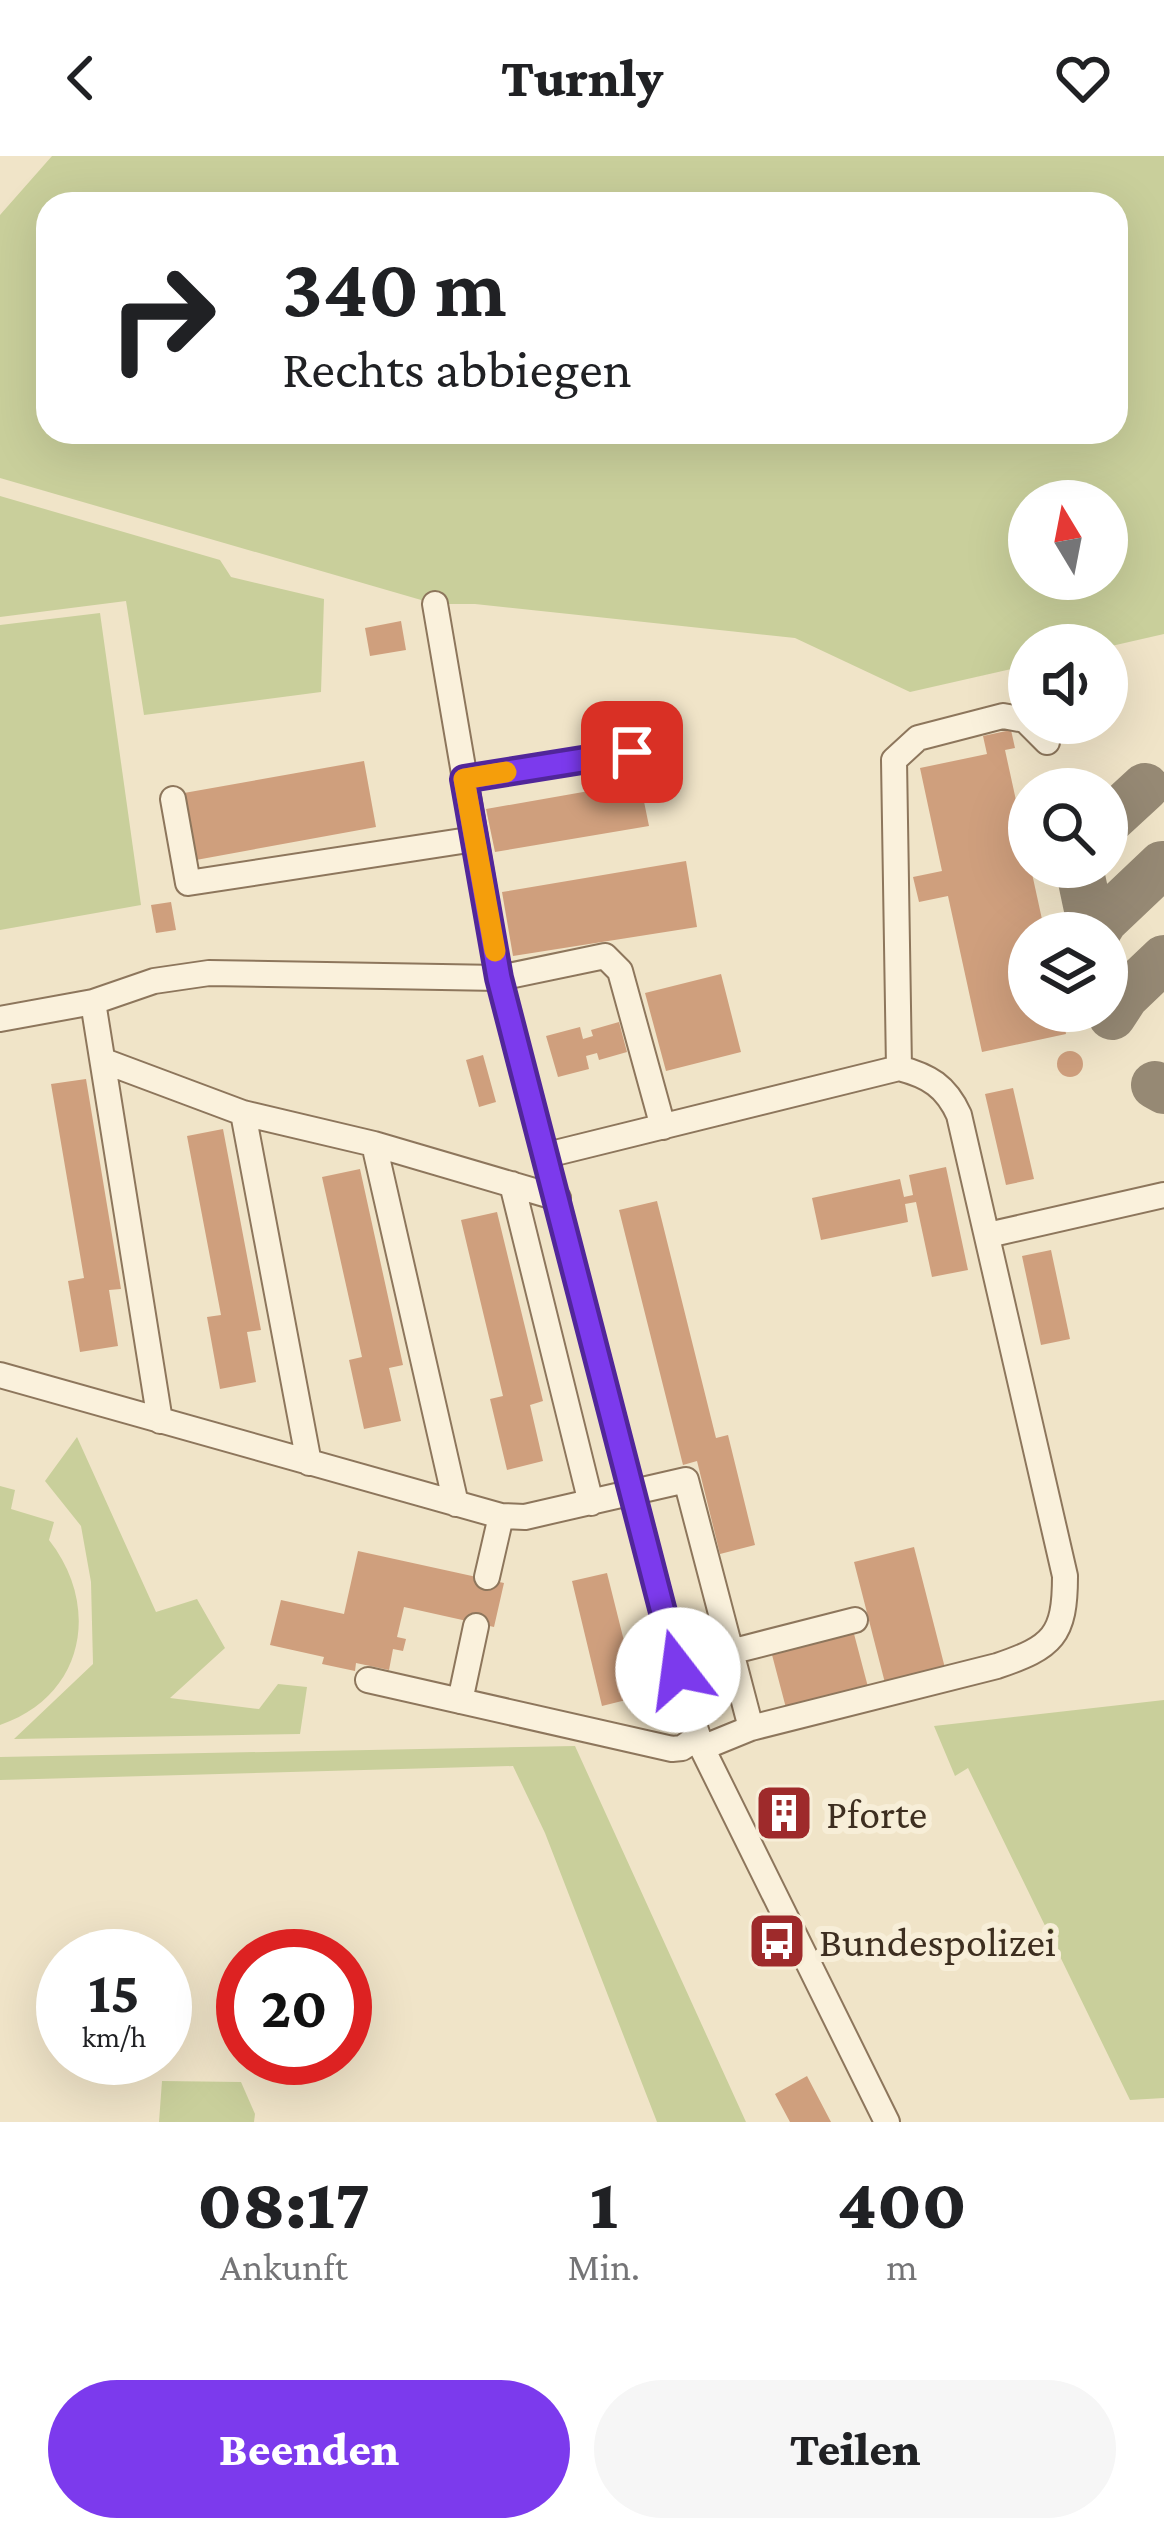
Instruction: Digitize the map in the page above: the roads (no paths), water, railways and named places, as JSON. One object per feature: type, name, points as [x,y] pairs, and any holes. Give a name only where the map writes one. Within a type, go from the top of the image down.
[{"type":"street","points":[[435,604],[499,978],[700,1742],[887,2122]]},
{"type":"street","points":[[898,1068],[893,760],[918,738],[1008,717]]},
{"type":"street","points":[[464,779],[632,752]]},
{"type":"street","points":[[173,799],[188,883],[475,839]]},
{"type":"street","points":[[0,1019],[93,1003],[154,981],[209,973],[499,978],[597,956],[613,961],[620,971],[662,1127]]},
{"type":"street","points":[[93,1003],[160,1421]]},
{"type":"street","points":[[104,1061],[243,1113],[374,1144],[558,1198]]},
{"type":"street","points":[[368,1680],[672,1749],[1033,1654],[1055,1633],[1065,1614],[1065,1576],[988,1234],[959,1115],[950,1096],[928,1078],[898,1068],[547,1155]]},
{"type":"street","points":[[243,1113],[309,1462]]},
{"type":"street","points":[[374,1144],[456,1504]]},
{"type":"street","points":[[512,1184],[591,1503]]},
{"type":"street","points":[[988,1234],[1164,1195]]},
{"type":"street","points":[[0,1375],[501,1516],[525,1517],[686,1480],[751,1728]]},
{"type":"street","points":[[487,1577],[501,1516]]},
{"type":"street","points":[[734,1651],[855,1620]]},
{"type":"street","points":[[460,1700],[476,1626]]},
{"type":"place","name":"Pforte","points":[[784,1813]]},
{"type":"place","name":"Bundespolizei","points":[[777,1941]]}]
